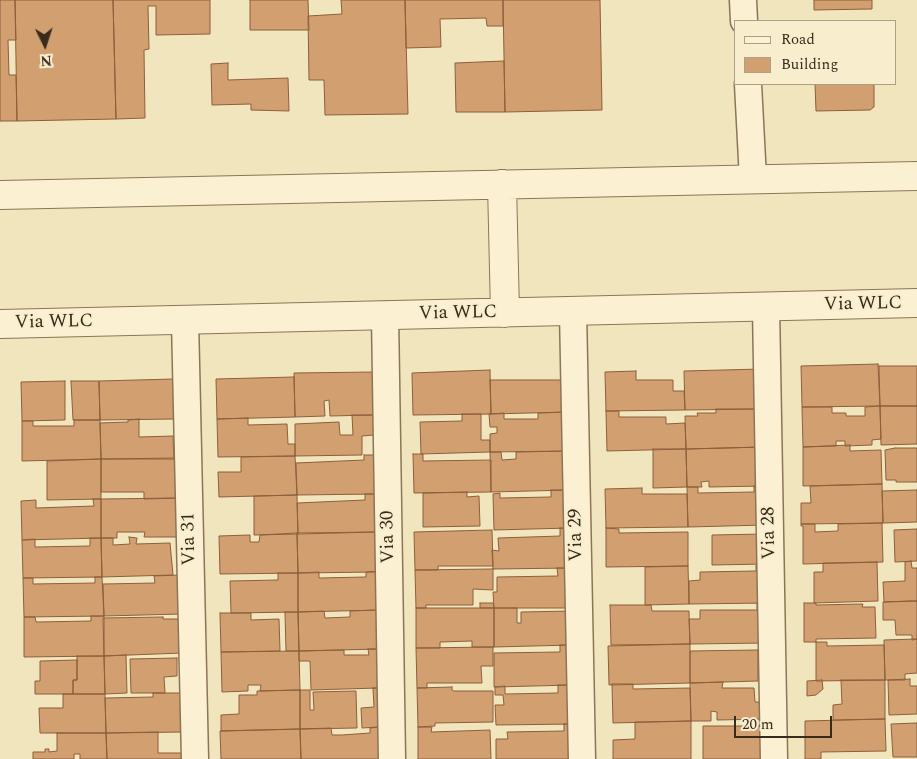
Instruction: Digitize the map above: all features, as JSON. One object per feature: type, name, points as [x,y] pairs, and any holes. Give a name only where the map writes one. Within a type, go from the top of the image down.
[{"type":"street","points":[[743,0],[744,20]]},
{"type":"street","points":[[748,85],[753,179]]},
{"type":"street","points":[[0,195],[917,176]]},
{"type":"street","points":[[502,184],[505,313]]},
{"type":"street","name":"Via WLC","points":[[0,324],[917,303]]},
{"type":"street","name":"Via 28","points":[[766,307],[774,759]]},
{"type":"street","name":"Via 29","points":[[573,311],[582,759]]},
{"type":"street","name":"Via 30","points":[[385,315],[392,759]]},
{"type":"street","name":"Via 31","points":[[185,320],[195,759]]},
{"type":"building","points":[[0,0],[15,0],[16,40],[8,40],[9,75],[16,75],[17,121],[0,121]]},
{"type":"building","points":[[15,0],[113,0],[116,119],[17,121]]},
{"type":"building","points":[[113,0],[210,0],[210,34],[156,35],[156,6],[148,6],[149,49],[144,50],[145,118],[116,119]]},
{"type":"building","points":[[250,0],[308,0],[309,30],[250,30]]},
{"type":"building","points":[[341,0],[405,0],[408,114],[325,115],[324,80],[309,80],[308,16],[342,14]]},
{"type":"building","points":[[405,0],[503,0],[503,26],[487,26],[486,18],[440,19],[441,47],[406,48]]},
{"type":"building","points":[[503,0],[600,0],[602,110],[505,112]]},
{"type":"building","points":[[814,0],[872,0],[872,9],[814,10]]},
{"type":"building","points":[[504,61],[505,112],[456,112],[455,63]]},
{"type":"building","points":[[228,63],[228,80],[288,78],[289,111],[251,110],[251,104],[212,105],[211,64]]},
{"type":"building","points":[[815,85],[874,85],[874,107],[870,110],[816,111]]},
{"type":"building","points":[[878,364],[880,406],[802,407],[801,366]]},
{"type":"building","points":[[879,366],[917,366],[917,406],[880,406]]},
{"type":"building","points":[[762,369],[763,409],[685,410],[684,371]]},
{"type":"building","points":[[490,370],[491,414],[413,415],[412,373]]},
{"type":"building","points":[[636,371],[636,380],[673,380],[673,391],[684,391],[685,410],[606,411],[605,372]]},
{"type":"building","points":[[375,372],[375,415],[330,416],[329,400],[324,401],[325,416],[295,417],[294,373]]},
{"type":"building","points":[[294,377],[295,417],[217,419],[216,379]]},
{"type":"building","points":[[174,379],[175,419],[100,420],[99,381]]},
{"type":"building","points":[[490,380],[564,380],[568,412],[491,414]]},
{"type":"building","points":[[65,381],[65,420],[22,421],[21,382]]},
{"type":"building","points":[[71,381],[99,381],[100,420],[73,420]]},
{"type":"building","points":[[880,406],[917,406],[917,444],[881,445]]},
{"type":"building","points":[[880,406],[881,439],[872,440],[872,445],[845,446],[845,441],[836,441],[836,446],[803,447],[802,407],[832,407],[832,413],[846,413],[846,416],[865,416],[865,407]]},
{"type":"building","points":[[716,409],[763,409],[763,447],[686,449],[685,416],[698,416],[697,413],[716,413]]},
{"type":"building","points":[[606,411],[619,411],[619,417],[666,417],[666,424],[685,423],[686,449],[607,451]]},
{"type":"building","points":[[568,412],[569,451],[490,452],[490,434],[497,433],[497,427],[490,427],[489,414],[504,413],[504,419],[538,419],[538,413]]},
{"type":"building","points":[[462,414],[481,414],[481,440],[490,440],[490,452],[421,454],[420,422],[462,421]]},
{"type":"building","points":[[352,415],[374,415],[374,435],[362,436],[362,455],[295,456],[295,424],[339,422],[340,435],[353,435]]},
{"type":"building","points":[[248,418],[248,425],[287,424],[288,444],[295,444],[295,456],[218,457],[217,419]]},
{"type":"building","points":[[139,419],[139,437],[173,436],[174,459],[101,459],[100,423],[128,422],[128,420]]},
{"type":"building","points":[[74,420],[100,420],[101,459],[22,461],[22,421],[33,421],[33,426],[74,426]]},
{"type":"building","points":[[850,445],[850,451],[881,450],[882,484],[803,486],[803,447]]},
{"type":"building","points":[[763,447],[764,486],[709,487],[709,481],[701,482],[702,487],[687,487],[686,449]]},
{"type":"building","points":[[917,448],[917,482],[886,480],[885,450]]},
{"type":"building","points":[[653,449],[686,449],[687,487],[653,488]]},
{"type":"building","points":[[569,451],[569,490],[491,492],[490,452],[501,452],[502,460],[516,459],[516,452]]},
{"type":"building","points":[[413,454],[423,454],[423,461],[491,460],[491,492],[414,493]]},
{"type":"building","points":[[364,455],[374,455],[375,494],[297,495],[296,463],[364,460]]},
{"type":"building","points":[[295,456],[297,495],[219,497],[218,472],[241,472],[241,457]]},
{"type":"building","points":[[179,458],[179,498],[144,499],[144,492],[101,492],[101,459]]},
{"type":"building","points":[[101,459],[101,499],[47,500],[47,461]]},
{"type":"building","points":[[882,484],[883,523],[801,524],[801,503],[811,503],[810,486]]},
{"type":"building","points":[[754,486],[764,486],[765,525],[688,527],[687,487],[698,487],[698,493],[754,492]]},
{"type":"building","points":[[642,488],[642,494],[687,494],[688,527],[606,528],[605,489]]},
{"type":"building","points":[[551,490],[569,490],[570,528],[494,530],[493,494],[500,493],[500,498],[551,497]]},
{"type":"building","points":[[917,490],[917,522],[883,523],[882,491]]},
{"type":"building","points":[[467,492],[467,497],[479,496],[480,526],[423,527],[423,493]]},
{"type":"building","points":[[365,494],[375,494],[376,532],[298,534],[297,503],[365,500]]},
{"type":"building","points":[[297,495],[298,534],[254,535],[254,496]]},
{"type":"building","points":[[179,498],[180,537],[144,537],[145,532],[117,532],[117,538],[101,538],[101,499]]},
{"type":"building","points":[[93,499],[101,499],[101,538],[22,540],[21,501],[36,500],[36,508],[94,506]]},
{"type":"building","points":[[882,523],[883,562],[803,564],[803,526],[801,524],[815,524],[815,532],[838,531],[838,524]]},
{"type":"building","points":[[560,528],[572,528],[571,568],[493,569],[492,550],[499,551],[498,538],[560,536]]},
{"type":"building","points":[[606,528],[619,529],[619,533],[688,532],[688,566],[606,567]]},
{"type":"building","points":[[917,529],[917,561],[895,562],[894,530]]},
{"type":"building","points":[[492,530],[493,566],[438,566],[438,570],[415,570],[414,532]]},
{"type":"building","points":[[376,532],[376,572],[298,573],[297,533]]},
{"type":"building","points":[[297,533],[298,573],[220,574],[219,536],[250,535],[250,542],[259,542],[260,535]]},
{"type":"building","points":[[765,534],[766,564],[712,565],[712,535]]},
{"type":"building","points":[[129,537],[137,538],[136,544],[170,543],[173,575],[102,577],[101,538],[113,538],[113,545],[130,544]]},
{"type":"building","points":[[90,538],[101,538],[102,577],[23,578],[22,540],[35,539],[35,547],[90,546]]},
{"type":"building","points":[[911,561],[912,568],[917,568],[917,601],[884,602],[883,582],[905,581],[905,562]]},
{"type":"building","points":[[877,562],[878,601],[814,603],[814,572],[823,572],[823,563]]},
{"type":"building","points":[[766,564],[766,603],[689,604],[689,581],[700,580],[700,572],[756,571],[756,565]]},
{"type":"building","points":[[688,566],[689,604],[645,605],[645,567]]},
{"type":"building","points":[[557,568],[571,568],[572,608],[494,608],[493,592],[497,592],[497,577],[558,576]]},
{"type":"building","points":[[493,569],[493,590],[473,589],[473,605],[426,605],[426,608],[416,608],[415,570]]},
{"type":"building","points":[[379,571],[380,610],[298,612],[298,573],[319,572],[319,578],[366,577],[366,572]]},
{"type":"building","points":[[278,573],[298,573],[298,612],[231,613],[230,581],[278,580]]},
{"type":"building","points":[[181,575],[181,614],[104,616],[103,584],[155,583],[154,576]]},
{"type":"building","points":[[95,577],[102,577],[104,616],[24,617],[23,578],[33,578],[33,584],[95,583]]},
{"type":"building","points":[[917,601],[917,639],[912,640],[912,635],[896,635],[895,620],[883,620],[883,602]]},
{"type":"building","points":[[480,603],[493,603],[494,608],[480,608]]},
{"type":"building","points":[[757,603],[766,603],[767,643],[690,644],[689,619],[700,619],[700,610],[757,610]]},
{"type":"building","points":[[804,603],[816,603],[816,605],[863,604],[862,607],[875,607],[876,638],[816,639],[816,642],[804,642]]},
{"type":"building","points":[[610,605],[651,605],[652,611],[689,611],[690,644],[611,645]]},
{"type":"building","points":[[416,608],[494,608],[494,647],[472,647],[472,641],[440,642],[440,648],[416,648]]},
{"type":"building","points":[[494,608],[517,608],[517,623],[521,623],[521,612],[572,611],[572,645],[494,647]]},
{"type":"building","points":[[377,610],[378,649],[299,651],[298,612],[324,611],[325,618],[350,617],[350,611]]},
{"type":"building","points":[[285,612],[298,612],[299,651],[286,651]]},
{"type":"building","points":[[220,613],[251,613],[251,620],[279,619],[280,651],[221,652]]},
{"type":"building","points":[[91,616],[104,616],[104,656],[24,657],[24,617],[35,617],[36,622],[91,621]]},
{"type":"building","points":[[163,617],[163,619],[180,619],[182,653],[104,656],[103,618]]},
{"type":"building","points":[[917,639],[917,673],[905,674],[905,680],[885,680],[884,640]]},
{"type":"building","points":[[816,642],[827,642],[827,646],[884,645],[885,680],[816,681]]},
{"type":"building","points":[[690,644],[690,683],[609,685],[608,646]]},
{"type":"building","points":[[560,645],[572,645],[573,685],[494,687],[494,653],[560,652]]},
{"type":"building","points":[[493,647],[493,666],[481,666],[482,683],[427,683],[427,688],[417,688],[416,648]]},
{"type":"building","points":[[368,649],[378,649],[378,688],[311,690],[310,661],[299,661],[299,651],[344,650],[344,655],[369,655]]},
{"type":"building","points":[[758,650],[758,681],[690,683],[690,651]]},
{"type":"building","points":[[299,651],[300,690],[260,691],[261,685],[248,685],[248,691],[222,692],[221,652]]},
{"type":"building","points":[[126,655],[127,693],[105,694],[104,656]]},
{"type":"building","points":[[77,656],[104,656],[105,694],[73,694],[73,680],[77,680]]},
{"type":"building","points":[[177,658],[177,676],[164,677],[165,693],[131,693],[130,659]]},
{"type":"building","points":[[77,660],[77,680],[73,680],[73,694],[35,694],[35,681],[40,681],[40,661]]},
{"type":"building","points":[[910,679],[910,686],[917,686],[917,714],[889,715],[888,680]]},
{"type":"building","points":[[822,680],[823,689],[816,695],[807,696],[807,681]]},
{"type":"building","points":[[841,680],[885,680],[885,719],[833,720],[833,705],[842,704]]},
{"type":"building","points":[[723,682],[722,688],[754,688],[755,702],[768,702],[769,719],[717,720],[717,712],[711,711],[711,721],[691,721],[690,683]]},
{"type":"building","points":[[612,684],[633,684],[633,689],[690,688],[691,721],[613,723]]},
{"type":"building","points":[[558,685],[573,685],[574,724],[496,725],[495,705],[504,705],[503,695],[495,695],[495,687],[505,686],[505,694],[558,693]]},
{"type":"building","points":[[452,687],[454,691],[493,691],[493,722],[435,723],[435,726],[418,727],[417,688]]},
{"type":"building","points":[[373,688],[378,688],[379,727],[362,728],[361,708],[374,707]]},
{"type":"building","points":[[300,690],[300,729],[221,731],[221,715],[239,714],[239,695],[257,695],[257,691]]},
{"type":"building","points":[[300,690],[310,690],[310,710],[314,710],[313,692],[356,691],[357,728],[300,729]]},
{"type":"building","points":[[153,693],[184,693],[185,732],[106,733],[105,698],[153,697]]},
{"type":"building","points":[[63,694],[105,694],[106,733],[40,733],[39,708],[63,708]]},
{"type":"building","points":[[760,719],[769,719],[773,759],[703,759],[703,726],[760,726]]},
{"type":"building","points":[[885,719],[886,751],[821,752],[821,759],[805,759],[805,721]]},
{"type":"building","points":[[691,721],[691,759],[613,759],[613,740],[635,739],[635,722]]},
{"type":"building","points":[[917,723],[917,757],[893,757],[891,724]]},
{"type":"building","points":[[564,724],[574,724],[575,759],[496,759],[496,739],[508,739],[507,732],[564,731]]},
{"type":"building","points":[[379,727],[379,759],[301,759],[300,729],[331,728],[332,735],[342,735],[370,733],[370,728]]},
{"type":"building","points":[[418,727],[432,727],[431,732],[490,730],[491,759],[418,759]]},
{"type":"building","points":[[300,729],[301,759],[221,759],[220,731]]},
{"type":"building","points":[[158,732],[158,753],[184,753],[185,759],[107,759],[106,733]]},
{"type":"building","points":[[57,733],[106,733],[107,759],[80,759],[80,754],[74,754],[74,759],[33,759],[33,752],[45,752],[45,749],[49,749],[49,752],[57,751]]}]
